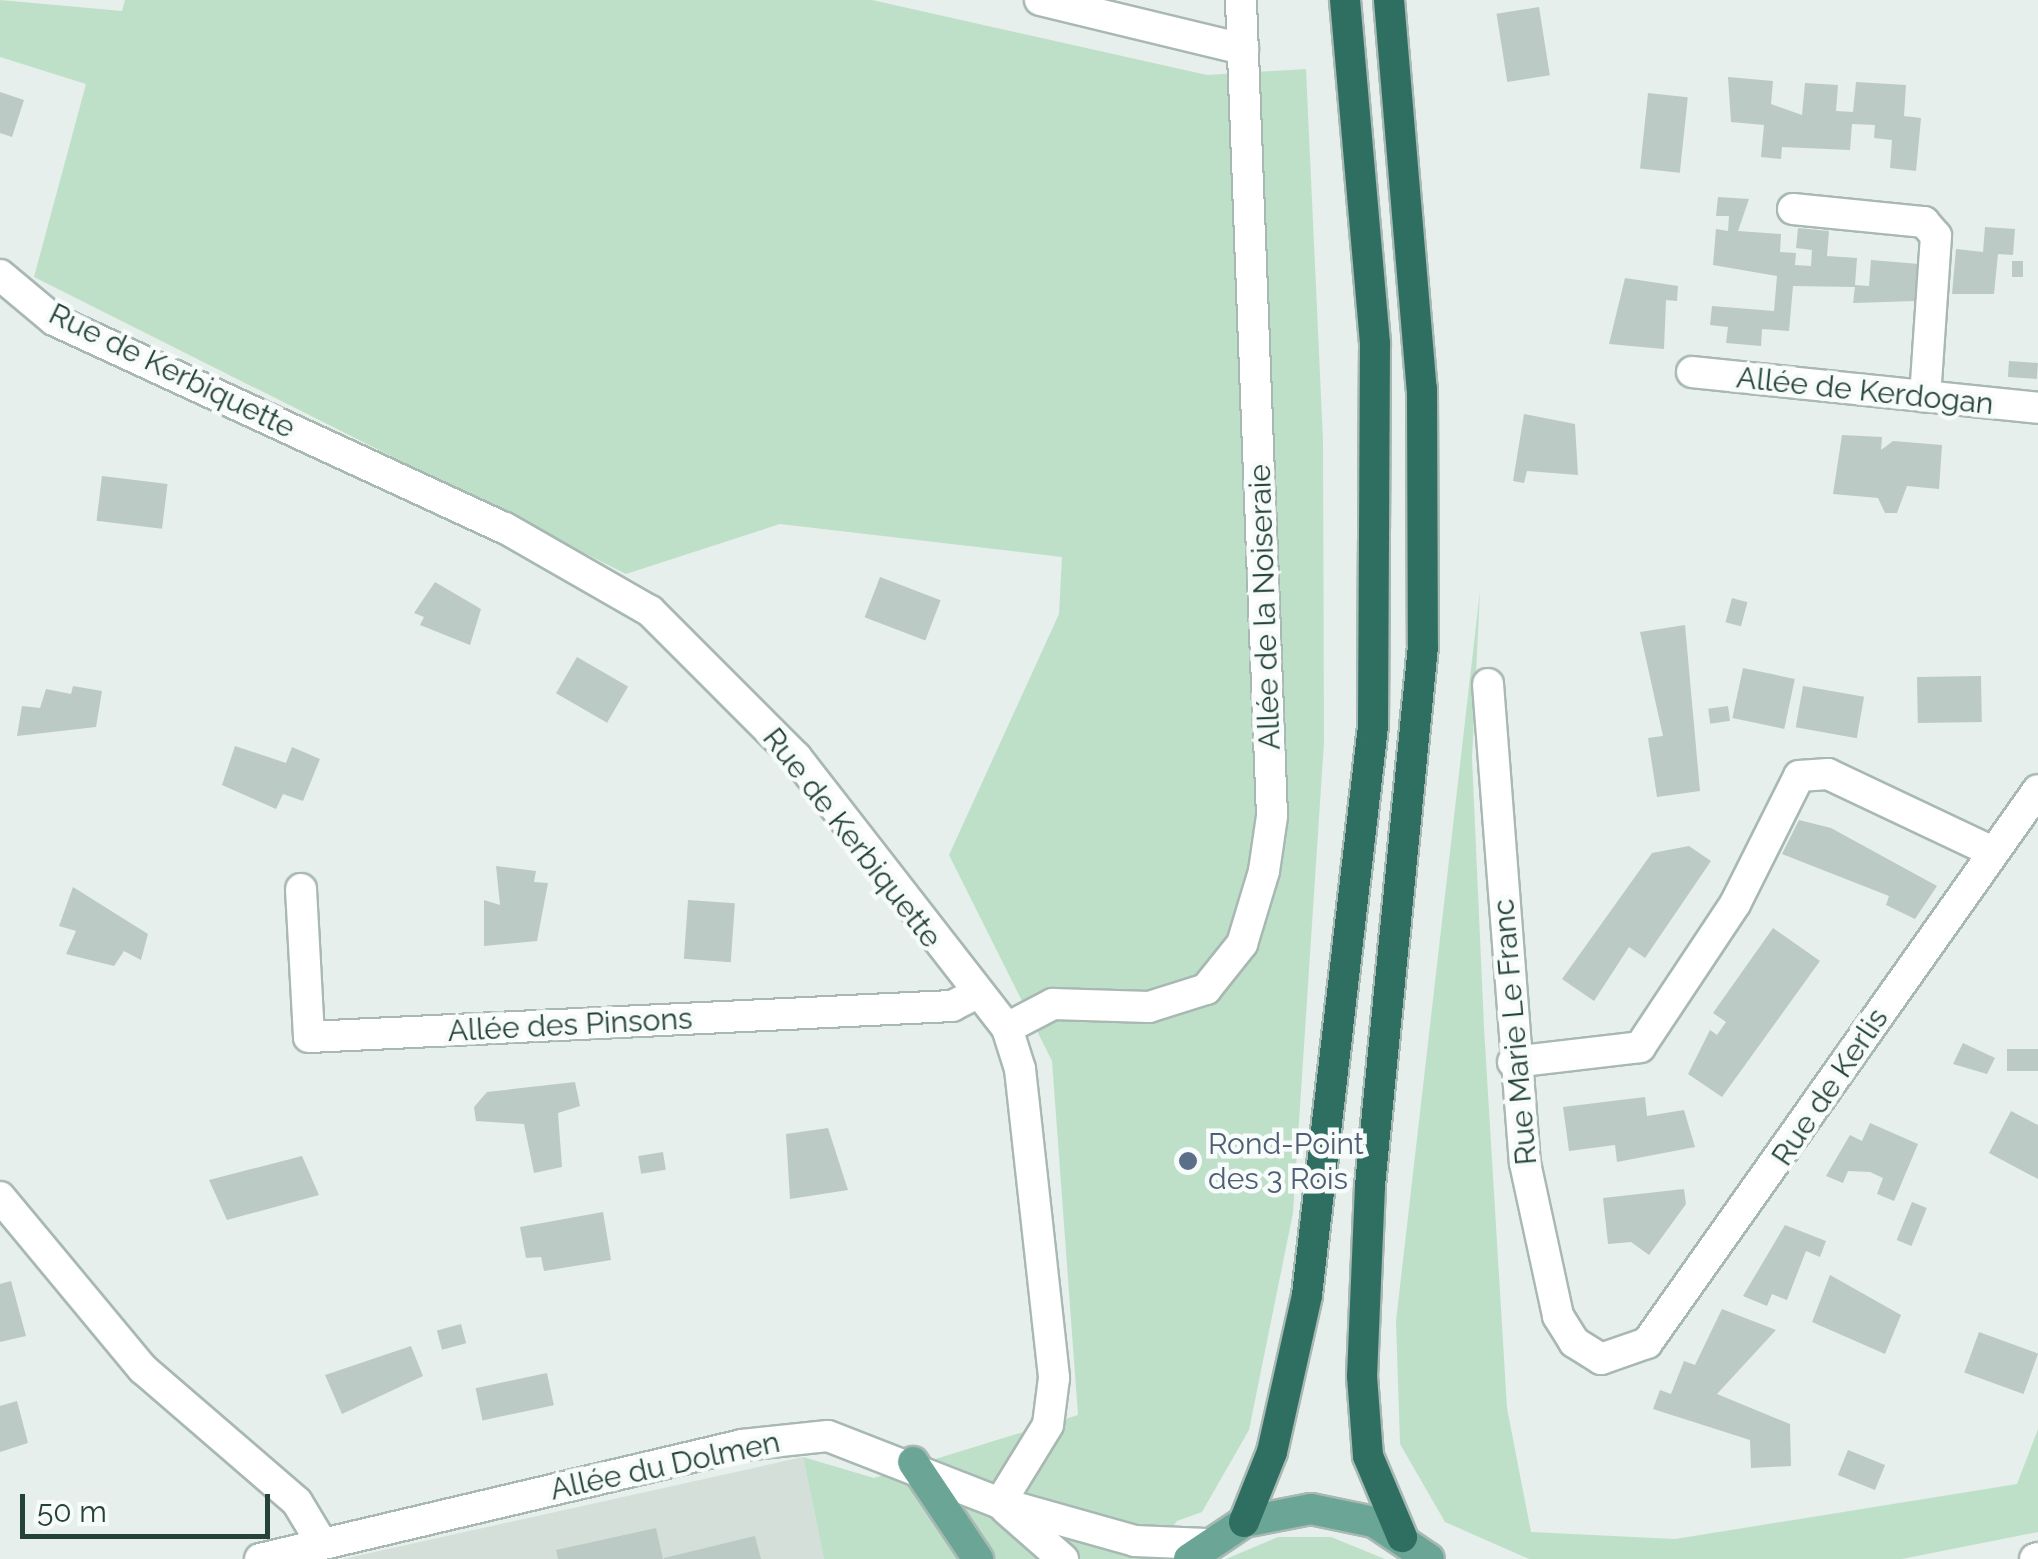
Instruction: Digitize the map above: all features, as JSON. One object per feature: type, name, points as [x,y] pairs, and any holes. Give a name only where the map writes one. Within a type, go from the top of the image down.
[{"type":"highway","points":[[1244,1522],[1272,1452],[1306,1295],[1373,726],[1376,360],[1345,0]]},
{"type":"highway","points":[[1390,0],[1422,388],[1423,627],[1370,1186],[1362,1376],[1368,1456],[1402,1537]]},
{"type":"main road","points":[[913,1462],[978,1559]]},
{"type":"main road","points":[[1198,1552],[1244,1522],[1312,1510],[1402,1537],[1429,1559]]},
{"type":"street","points":[[1040,0],[1243,49]]},
{"type":"street","name":"Allée de la Noiseraie","points":[[1007,1028],[1053,1004],[1150,1006],[1206,989],[1242,944],[1264,872],[1272,816],[1241,0]]},
{"type":"street","points":[[1792,209],[1924,222],[1936,236],[1925,397]]},
{"type":"street","name":"Rue de Kerbiquette","points":[[0,274],[54,320],[504,528],[650,610],[796,757],[976,994],[1007,1028],[1031,1136],[1054,1378],[1048,1425],[1000,1503]]},
{"type":"street","name":"Allée de Kerdogan","points":[[1692,372],[2038,408]]},
{"type":"street","name":"Rue Marie Le Franc","points":[[1488,684],[1513,1062],[1558,1316],[1574,1342],[1601,1359]]},
{"type":"street","points":[[1513,1062],[1640,1047],[1735,904],[1799,776],[1828,774],[1994,852]]},
{"type":"street","name":"Rue de Kerlis","points":[[1601,1359],[1647,1342],[2038,790]]},
{"type":"street","name":"Allée des Pinsons","points":[[301,889],[309,1037],[952,1006],[976,994]]},
{"type":"street","points":[[0,1197],[143,1369],[297,1502],[320,1551]]},
{"type":"street","name":"Allée du Dolmen","points":[[260,1559],[320,1551],[778,1440],[828,1436],[913,1462],[1000,1503],[1135,1540],[1198,1552]]},
{"type":"street","name":"Allée du Dolmen","points":[[1000,1503],[1063,1559]]},
{"type":"shaded area","points":[[803,1457],[824,1559],[343,1559]]},
{"type":"green space","points":[[0,0],[122,11],[125,0],[872,0],[1207,75],[1306,69],[1323,440],[1324,742],[1293,1213],[1249,1430],[1202,1512],[1177,1521],[1149,1559],[824,1559],[803,1457],[874,1478],[1078,1415],[1052,1061],[949,855],[1059,614],[1062,557],[780,524],[626,574],[34,277],[86,84],[0,57]]},
{"type":"green space","points":[[1480,591],[1472,758],[1484,1027],[1507,1408],[1531,1532],[1675,1539],[2017,1484],[2038,1429],[2038,1532],[1902,1559],[1529,1559],[1445,1522],[1400,1444],[1396,1321]]},
{"type":"green space","points":[[1278,1537],[1331,1537],[1385,1559],[1226,1559]]},
{"type":"building","points":[[1539,7],[1550,75],[1507,82],[1497,14]]},
{"type":"building","points":[[1728,77],[1773,81],[1771,104],[1802,115],[1805,83],[1838,85],[1836,111],[1853,112],[1856,82],[1906,85],[1904,116],[1921,118],[1916,171],[1890,168],[1892,140],[1874,138],[1875,125],[1852,124],[1850,150],[1782,147],[1781,159],[1761,157],[1764,125],[1731,122]]},
{"type":"building","points":[[0,92],[24,100],[12,137],[0,133]]},
{"type":"building","points":[[1648,93],[1688,97],[1680,173],[1640,169]]},
{"type":"building","points":[[1718,197],[1749,199],[1738,231],[1781,234],[1780,252],[1796,253],[1795,265],[1811,266],[1812,250],[1796,248],[1798,228],[1829,231],[1827,256],[1857,258],[1855,285],[1869,286],[1871,260],[1919,264],[1916,301],[1853,303],[1855,287],[1793,286],[1789,331],[1762,329],[1761,346],[1726,343],[1728,327],[1710,325],[1712,306],[1774,311],[1777,276],[1713,265],[1716,229],[1728,231],[1729,216],[1716,216]]},
{"type":"building","points":[[1985,227],[2015,229],[2013,255],[1998,254],[1994,294],[1952,294],[1956,249],[1983,252]]},
{"type":"building","points":[[2012,261],[2023,261],[2023,277],[2012,277]]},
{"type":"building","points":[[1625,278],[1678,286],[1677,301],[1666,300],[1664,349],[1609,344]]},
{"type":"building","points":[[2009,361],[2038,363],[2037,379],[2008,377]]},
{"type":"building","points":[[1524,414],[1575,424],[1578,475],[1527,471],[1524,483],[1513,481]]},
{"type":"building","points":[[1842,435],[1882,437],[1881,450],[1893,441],[1942,445],[1939,489],[1907,486],[1897,513],[1885,513],[1878,498],[1833,494]]},
{"type":"building","points":[[102,476],[168,484],[162,529],[97,521]]},
{"type":"building","points":[[880,577],[941,600],[925,640],[865,617]]},
{"type":"building","points":[[435,582],[481,609],[470,645],[420,625],[424,617],[414,613]]},
{"type":"building","points":[[1732,598],[1747,602],[1741,626],[1726,622]]},
{"type":"building","points":[[1685,625],[1700,791],[1657,797],[1648,738],[1663,736],[1640,632]]},
{"type":"building","points":[[577,657],[628,686],[607,723],[556,693]]},
{"type":"building","points":[[1743,668],[1795,679],[1784,729],[1732,718]]},
{"type":"building","points":[[1981,676],[1982,722],[1918,723],[1917,677]]},
{"type":"building","points":[[73,686],[102,691],[96,727],[17,736],[22,706],[40,708],[46,689],[71,694]]},
{"type":"building","points":[[1803,686],[1864,697],[1857,738],[1796,727]]},
{"type":"building","points":[[1728,706],[1730,721],[1710,724],[1708,709]]},
{"type":"building","points":[[235,746],[286,763],[292,747],[320,759],[303,801],[283,794],[276,809],[222,785]]},
{"type":"building","points":[[1799,820],[1831,828],[1937,886],[1915,919],[1886,905],[1889,896],[1782,854]]},
{"type":"building","points":[[1689,846],[1711,861],[1645,958],[1629,947],[1594,1001],[1562,979],[1652,853]]},
{"type":"building","points":[[496,866],[536,871],[534,882],[548,883],[537,941],[484,946],[484,900],[500,905]]},
{"type":"building","points":[[73,887],[148,934],[141,960],[124,951],[114,966],[66,954],[76,931],[59,926]]},
{"type":"building","points":[[688,900],[735,903],[731,962],[684,959]]},
{"type":"building","points":[[1773,928],[1820,961],[1722,1097],[1688,1074],[1710,1030],[1717,1035],[1726,1022],[1713,1013]]},
{"type":"building","points":[[1963,1043],[1995,1058],[1987,1074],[1953,1064]]},
{"type":"building","points":[[2007,1049],[2038,1049],[2038,1071],[2007,1071]]},
{"type":"building","points":[[575,1082],[580,1106],[558,1113],[562,1167],[534,1173],[524,1124],[476,1121],[474,1107],[487,1092]]},
{"type":"building","points":[[1645,1097],[1647,1116],[1684,1110],[1695,1147],[1617,1162],[1615,1145],[1569,1151],[1563,1107]]},
{"type":"building","points":[[2011,1111],[2038,1125],[2038,1179],[1989,1153]]},
{"type":"building","points":[[1870,1123],[1918,1144],[1894,1201],[1877,1194],[1883,1178],[1870,1172],[1848,1171],[1843,1183],[1826,1176],[1850,1135],[1862,1141]]},
{"type":"building","points":[[828,1128],[848,1190],[790,1199],[786,1134]]},
{"type":"building","points":[[663,1152],[666,1170],[641,1174],[638,1156]]},
{"type":"building","points":[[302,1156],[319,1195],[227,1220],[209,1180]]},
{"type":"building","points":[[1684,1189],[1686,1204],[1649,1255],[1631,1242],[1608,1244],[1603,1198]]},
{"type":"building","points":[[1912,1202],[1927,1208],[1911,1246],[1897,1240]]},
{"type":"building","points":[[603,1212],[611,1260],[544,1271],[541,1257],[526,1258],[520,1227]]},
{"type":"building","points":[[1785,1225],[1826,1241],[1820,1257],[1806,1251],[1787,1300],[1772,1294],[1767,1306],[1743,1296]]},
{"type":"building","points":[[1830,1275],[1901,1315],[1885,1354],[1812,1322]]},
{"type":"building","points":[[11,1281],[26,1336],[0,1342],[0,1284]]},
{"type":"building","points":[[1722,1309],[1776,1330],[1717,1394],[1790,1424],[1791,1466],[1751,1468],[1750,1440],[1653,1409],[1660,1390],[1671,1394],[1684,1361],[1695,1365]]},
{"type":"building","points":[[461,1324],[466,1343],[442,1350],[437,1330]]},
{"type":"building","points":[[1979,1332],[2038,1353],[2023,1394],[1964,1372]]},
{"type":"building","points":[[411,1346],[423,1376],[342,1414],[325,1375]]},
{"type":"building","points":[[547,1373],[554,1405],[482,1420],[476,1388]]},
{"type":"building","points":[[17,1401],[28,1443],[0,1452],[0,1406]]},
{"type":"building","points":[[1848,1450],[1885,1465],[1875,1490],[1838,1475]]},
{"type":"building","points":[[656,1528],[663,1559],[558,1559],[556,1550]]},
{"type":"building","points":[[755,1536],[761,1559],[664,1559],[664,1558]]},
{"type":"place","name":"Rond-Point des 3 Rois","points":[[1188,1161]]}]
